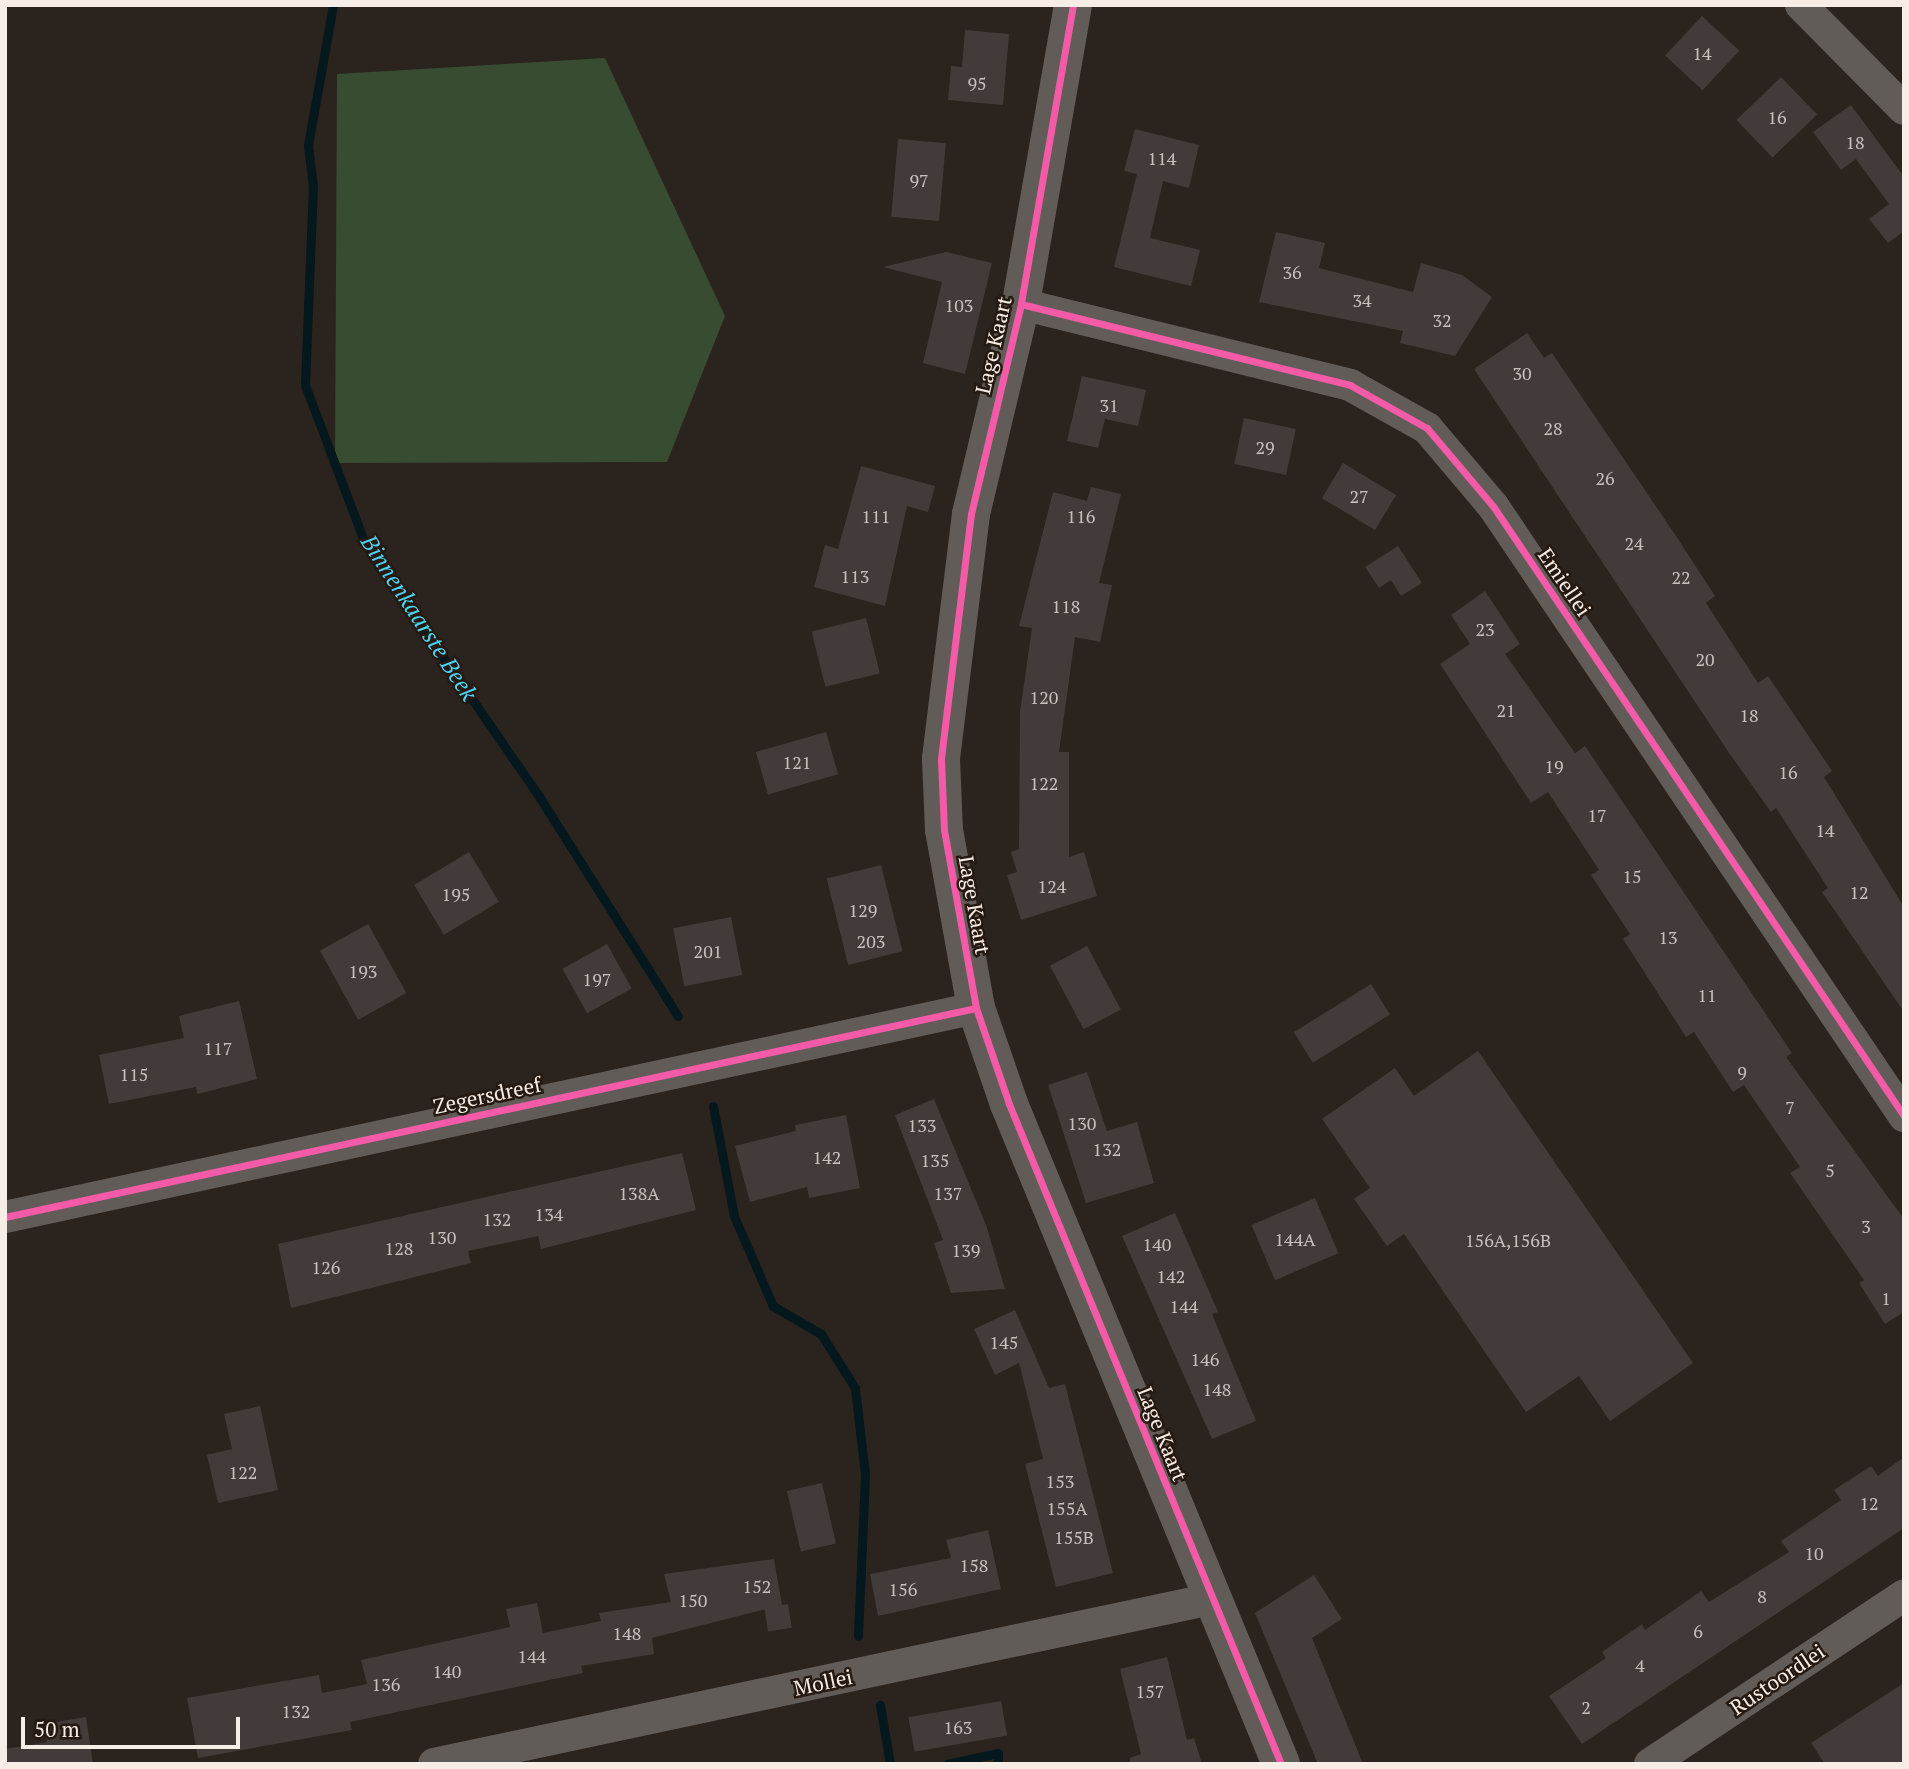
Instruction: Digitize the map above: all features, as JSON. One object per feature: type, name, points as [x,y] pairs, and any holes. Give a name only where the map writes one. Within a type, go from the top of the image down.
[{"type":"street","name":"Lage Kaart","points":[[1073,5],[1021,304],[971,514],[941,759],[944,830],[976,1008],[1009,1104],[1281,1764]]},
{"type":"street","points":[[1801,5],[1898,90]]},
{"type":"street","name":"Emiellei","points":[[1021,304],[1350,385],[1427,428],[1493,506],[1904,1116]]},
{"type":"street","name":"Zegersdreef","points":[[5,1217],[976,1008]]},
{"type":"street","name":"Rustoordlei","points":[[1650,1764],[1904,1595]]},
{"type":"street","name":"Mollei","points":[[434,1764],[1212,1600]]},
{"type":"green space","points":[[605,58],[725,316],[667,462],[335,463],[337,74]]},
{"type":"building","points":[[1702,16],[1739,51],[1702,90],[1665,55]]},
{"type":"building","points":[[965,30],[1009,34],[1003,105],[948,100],[951,66],[962,67]]},
{"type":"building","points":[[1781,77],[1817,114],[1773,157],[1736,120]]},
{"type":"building","points":[[1851,105],[1904,177],[1904,231],[1888,243],[1869,219],[1889,204],[1856,159],[1841,170],[1813,132]]},
{"type":"building","points":[[1135,129],[1199,145],[1189,188],[1163,181],[1150,238],[1200,250],[1191,286],[1114,267],[1137,174],[1124,171]]},
{"type":"building","points":[[898,139],[946,143],[939,221],[891,217]]},
{"type":"building","points":[[1276,232],[1325,243],[1319,268],[1413,292],[1421,263],[1462,275],[1492,297],[1455,356],[1400,343],[1403,331],[1259,302]]},
{"type":"building","points":[[946,252],[992,263],[965,374],[923,363],[942,282],[883,267]]},
{"type":"building","points":[[1527,333],[1544,358],[1552,353],[1676,536],[1715,596],[1706,603],[1758,683],[1768,676],[1832,771],[1824,777],[1904,907],[1904,1012],[1822,892],[1828,888],[1776,808],[1771,812],[1729,753],[1474,369]]},
{"type":"building","points":[[1082,376],[1146,390],[1138,426],[1105,419],[1098,448],[1067,441]]},
{"type":"building","points":[[1244,418],[1296,429],[1286,475],[1234,464]]},
{"type":"building","points":[[1343,463],[1396,495],[1375,530],[1322,498]]},
{"type":"building","points":[[861,466],[935,486],[928,512],[907,506],[885,606],[814,587],[825,545],[838,549]]},
{"type":"building","points":[[1091,487],[1121,494],[1099,583],[1112,585],[1100,642],[1075,637],[1059,752],[1069,752],[1069,857],[1084,852],[1097,896],[1021,920],[1007,875],[1017,872],[1011,852],[1019,849],[1020,712],[1032,628],[1019,626],[1053,492],[1087,501]]},
{"type":"building","points":[[1398,546],[1422,583],[1401,596],[1391,580],[1379,588],[1365,567]]},
{"type":"building","points":[[1485,591],[1520,644],[1505,654],[1575,753],[1585,746],[1792,1053],[1786,1057],[1904,1219],[1904,1312],[1885,1324],[1859,1283],[1864,1280],[1790,1173],[1800,1167],[1744,1085],[1733,1092],[1694,1032],[1686,1037],[1623,939],[1630,934],[1591,875],[1599,870],[1548,792],[1531,803],[1440,664],[1470,644],[1451,615]]},
{"type":"building","points":[[866,618],[880,673],[825,687],[812,632]]},
{"type":"building","points":[[826,732],[838,774],[768,794],[756,752]]},
{"type":"building","points":[[469,852],[499,902],[444,935],[414,885]]},
{"type":"building","points":[[881,865],[903,951],[848,965],[827,879]]},
{"type":"building","points":[[731,917],[742,975],[684,986],[673,928]]},
{"type":"building","points":[[368,924],[406,993],[358,1020],[320,951]]},
{"type":"building","points":[[607,944],[632,989],[587,1013],[562,969]]},
{"type":"building","points":[[1087,946],[1121,1010],[1084,1029],[1050,966]]},
{"type":"building","points":[[1371,984],[1390,1015],[1313,1063],[1294,1032]]},
{"type":"building","points":[[239,1001],[257,1079],[197,1094],[196,1087],[109,1104],[99,1055],[184,1038],[179,1016]]},
{"type":"building","points":[[1478,1051],[1693,1363],[1610,1421],[1579,1376],[1526,1412],[1404,1234],[1387,1246],[1354,1199],[1370,1188],[1322,1119],[1395,1068],[1414,1096]]},
{"type":"building","points":[[1087,1072],[1107,1131],[1137,1122],[1154,1183],[1086,1203],[1048,1085]]},
{"type":"building","points":[[934,1099],[986,1225],[1005,1289],[951,1293],[934,1243],[943,1240],[895,1115]]},
{"type":"building","points":[[846,1115],[860,1188],[809,1198],[807,1187],[750,1202],[735,1146],[796,1131],[795,1125]]},
{"type":"building","points":[[682,1153],[696,1210],[541,1249],[538,1236],[468,1251],[471,1263],[291,1308],[278,1244]]},
{"type":"building","points":[[1315,1198],[1338,1253],[1275,1280],[1251,1225]]},
{"type":"building","points":[[1175,1213],[1218,1312],[1212,1314],[1256,1421],[1212,1439],[1122,1236]]},
{"type":"building","points":[[1015,1310],[1049,1388],[1065,1384],[1113,1573],[1056,1587],[1025,1464],[1043,1459],[1019,1363],[995,1375],[974,1329]]},
{"type":"building","points":[[260,1406],[278,1490],[218,1503],[207,1455],[232,1449],[224,1414]]},
{"type":"building","points":[[1904,1457],[1904,1528],[1582,1744],[1549,1696],[1606,1658],[1602,1652],[1642,1624],[1645,1630],[1701,1591],[1709,1602],[1789,1552],[1781,1541],[1841,1500],[1834,1490],[1871,1466],[1878,1476]]},
{"type":"building","points":[[822,1483],[836,1543],[801,1552],[787,1491]]},
{"type":"building","points":[[988,1530],[1001,1589],[878,1616],[870,1574],[951,1558],[946,1540]]},
{"type":"building","points":[[774,1559],[782,1605],[652,1638],[654,1654],[581,1666],[583,1673],[350,1722],[352,1730],[198,1758],[187,1698],[319,1675],[322,1693],[367,1684],[361,1660],[510,1627],[506,1609],[537,1603],[543,1633],[601,1621],[599,1613],[671,1602],[664,1574]]},
{"type":"building","points":[[1314,1575],[1342,1619],[1312,1638],[1363,1764],[1318,1764],[1255,1613]]},
{"type":"building","points":[[788,1604],[792,1628],[768,1631],[764,1608]]},
{"type":"building","points":[[1167,1657],[1187,1740],[1194,1738],[1202,1764],[1130,1764],[1130,1758],[1141,1754],[1120,1669]]},
{"type":"building","points":[[1904,1683],[1904,1764],[1825,1764],[1811,1743]]},
{"type":"building","points":[[1001,1701],[1007,1735],[915,1752],[908,1717]]},
{"type":"building","points":[[86,1717],[93,1764],[5,1764],[5,1749],[47,1742],[45,1724]]},
{"type":"waterway","name":"Binnenkaarste Beek","points":[[333,5],[308,146],[313,185],[305,385],[365,544],[540,798],[678,1016]]},
{"type":"waterway","name":"Binnenkaarste Beek","points":[[713,1106],[734,1216],[773,1306],[821,1334],[855,1388],[865,1475],[858,1636]]},
{"type":"waterway","name":"Binnenkaarste Beek","points":[[880,1705],[890,1764]]},
{"type":"waterway","name":"Binnenkaarste Beek","points":[[947,1764],[998,1753],[998,1764]]},
{"type":"cycle path","points":[[1073,5],[1021,304],[971,514],[941,759],[944,830],[976,1008],[1009,1104],[1281,1764]]},
{"type":"cycle path","points":[[1021,304],[1350,385],[1427,428],[1493,506],[1904,1116]]},
{"type":"cycle path","points":[[5,1217],[976,1008]]}]
